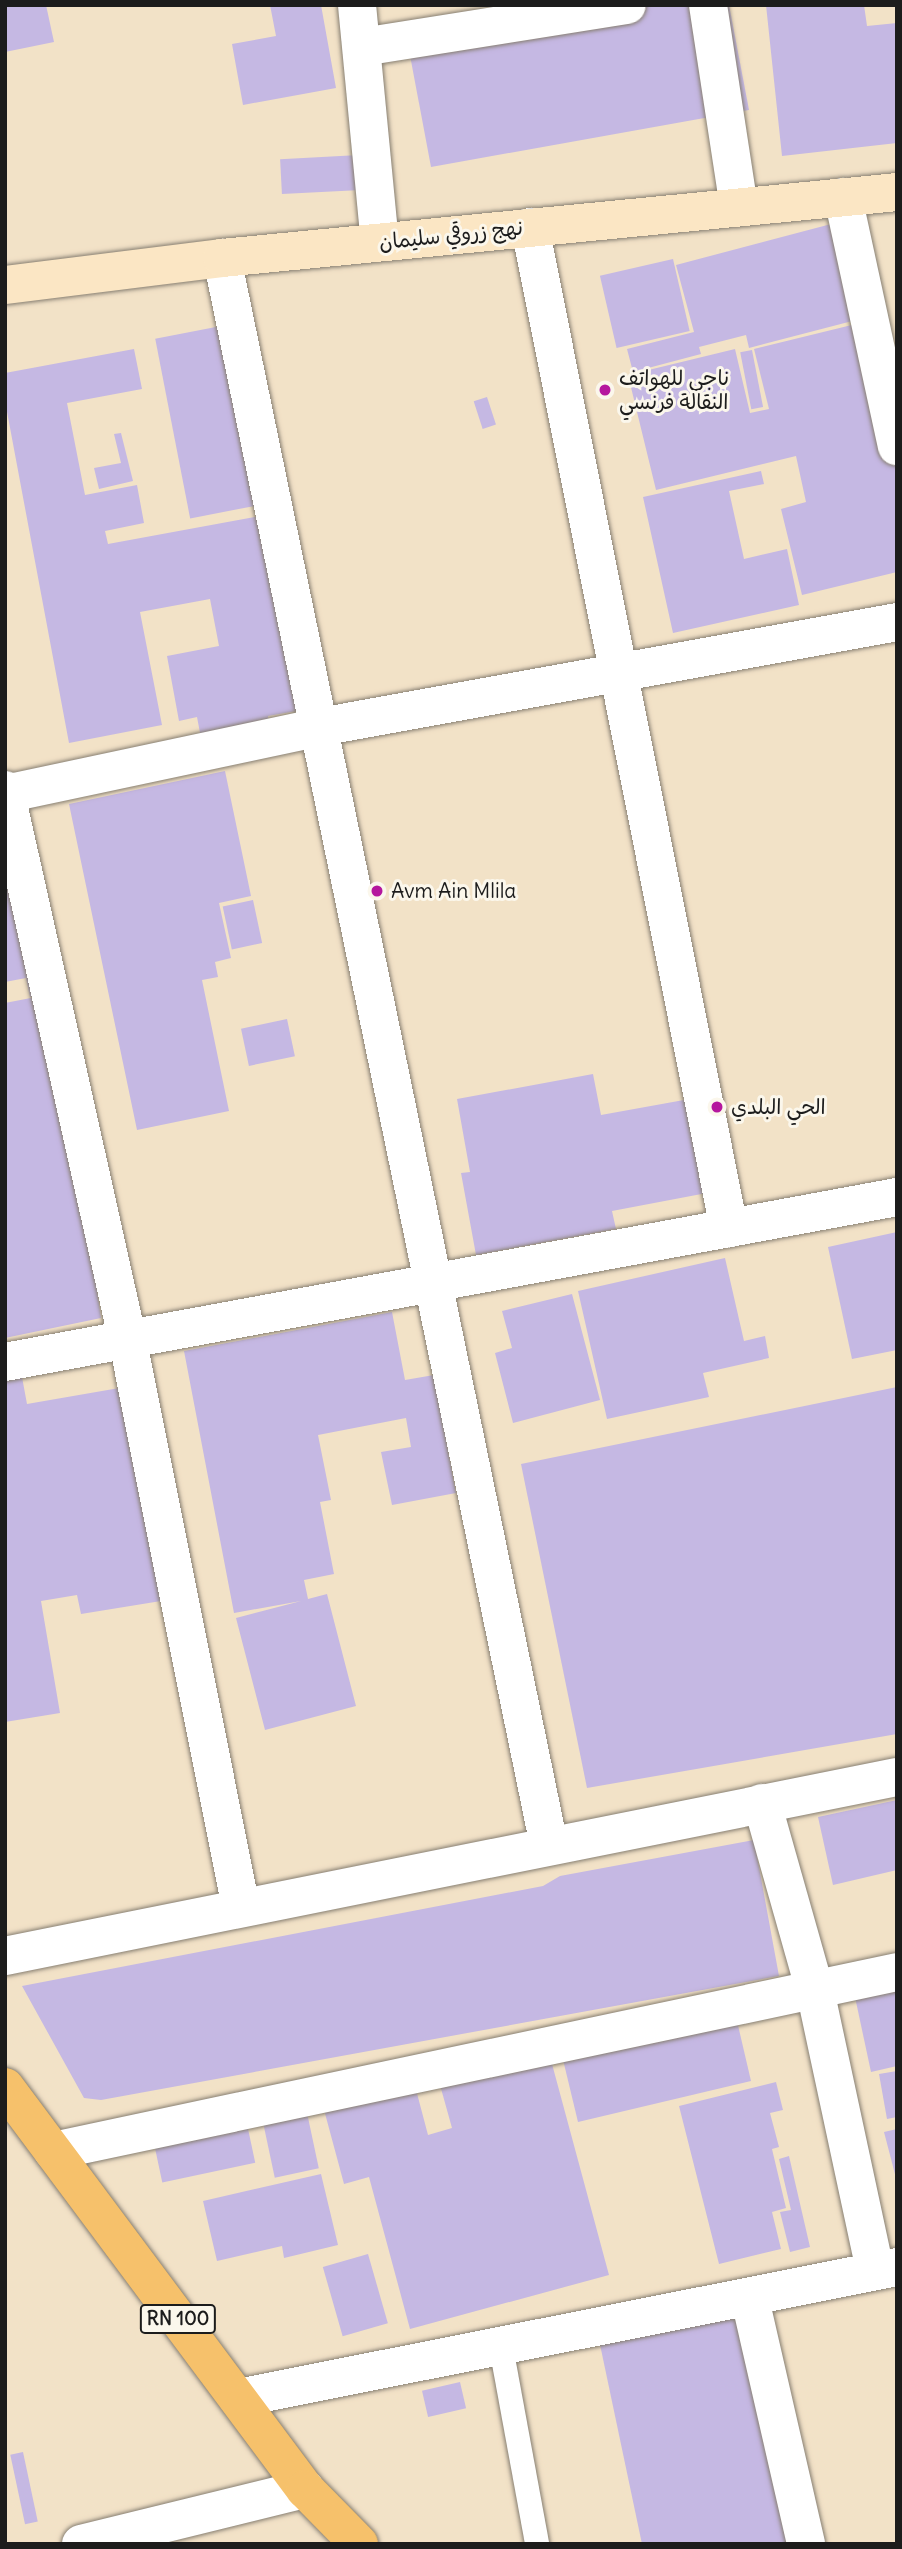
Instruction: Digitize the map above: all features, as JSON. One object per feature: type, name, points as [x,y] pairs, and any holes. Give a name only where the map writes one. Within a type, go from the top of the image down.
[{"type":"main road","name":"نهج زروقي سليمان","points":[[5,285],[222,258],[897,192]]},
{"type":"main road","name":"RN 100","points":[[5,2087],[305,2489],[359,2544]]},
{"type":"street","points":[[357,5],[380,242]]},
{"type":"street","points":[[362,47],[627,5]]},
{"type":"street","points":[[708,5],[739,206]]},
{"type":"street","points":[[843,197],[897,446]]},
{"type":"street","points":[[530,227],[729,1228]]},
{"type":"street","points":[[222,258],[436,1283],[549,1846]]},
{"type":"street","points":[[241,1908],[127,1337],[5,793],[320,727],[620,675],[897,622]]},
{"type":"street","points":[[5,1362],[127,1337],[436,1283],[897,1196]]},
{"type":"street","points":[[5,1956],[897,1777]]},
{"type":"street","points":[[238,2399],[750,2299],[886,2269],[815,1990],[762,1803]]},
{"type":"street","points":[[53,2151],[897,1972]]},
{"type":"street","points":[[750,2299],[806,2544]]},
{"type":"street","points":[[81,2544],[182,2532],[305,2489]]},
{"type":"lane","points":[[502,2347],[537,2544]]},
{"type":"building","points":[[5,5],[46,5],[54,42],[5,52]]},
{"type":"building","points":[[270,5],[321,5],[336,88],[243,105],[232,44],[276,36]]},
{"type":"building","points":[[565,5],[729,5],[749,110],[431,167],[406,34]]},
{"type":"building","points":[[766,5],[864,5],[867,26],[897,23],[897,143],[782,156]]},
{"type":"building","points":[[359,155],[361,190],[282,194],[280,159]]},
{"type":"building","points":[[835,223],[860,319],[749,348],[746,335],[699,347],[701,354],[633,372],[627,349],[694,332],[676,265]]},
{"type":"building","points":[[673,259],[690,331],[617,348],[600,276]]},
{"type":"building","points":[[864,322],[897,456],[897,572],[802,595],[781,509],[806,502],[796,456],[656,490],[628,375],[735,349],[750,413],[769,409],[754,349]]},
{"type":"building","points":[[221,326],[256,506],[190,518],[155,339]]},
{"type":"building","points":[[134,349],[142,389],[67,403],[85,495],[137,485],[144,523],[105,531],[108,544],[271,514],[308,709],[268,716],[269,725],[201,738],[197,717],[179,721],[167,656],[219,646],[210,599],[140,612],[162,725],[69,743],[5,401],[5,373]]},
{"type":"building","points":[[752,350],[763,407],[751,409],[740,352]]},
{"type":"building","points":[[487,397],[496,425],[483,429],[474,401]]},
{"type":"building","points":[[121,433],[133,481],[99,489],[94,468],[121,463],[114,434]]},
{"type":"building","points":[[761,471],[764,484],[729,491],[744,559],[787,549],[799,605],[673,633],[643,497]]},
{"type":"building","points":[[225,771],[251,896],[219,903],[231,958],[215,962],[218,977],[202,980],[229,1111],[137,1130],[69,804]]},
{"type":"building","points":[[5,833],[54,993],[101,1318],[5,1338],[5,1003],[41,996],[30,997],[26,978],[5,982]]},
{"type":"building","points":[[253,900],[262,943],[232,949],[223,906]]},
{"type":"building","points":[[287,1019],[295,1056],[249,1066],[241,1029]]},
{"type":"building","points":[[593,1074],[601,1115],[695,1098],[712,1192],[612,1211],[616,1229],[476,1255],[461,1173],[470,1172],[457,1099]]},
{"type":"building","points":[[897,1232],[897,1350],[852,1359],[828,1247]]},
{"type":"building","points":[[725,1258],[744,1341],[765,1336],[769,1358],[703,1373],[709,1397],[607,1419],[578,1291]]},
{"type":"building","points":[[572,1294],[600,1400],[513,1423],[495,1353],[512,1348],[502,1311]]},
{"type":"building","points":[[392,1312],[405,1380],[434,1375],[456,1493],[392,1505],[381,1452],[411,1447],[406,1418],[318,1435],[331,1500],[320,1502],[334,1574],[304,1580],[308,1599],[327,1594],[356,1706],[265,1730],[236,1618],[301,1601],[234,1613],[184,1351]]},
{"type":"building","points":[[22,1377],[27,1404],[125,1387],[161,1601],[81,1614],[77,1595],[41,1601],[60,1713],[5,1722],[5,1380]]},
{"type":"building","points":[[897,1387],[897,1734],[587,1788],[521,1464]]},
{"type":"building","points":[[897,1800],[897,1870],[833,1885],[818,1817]]},
{"type":"building","points":[[754,1840],[779,1976],[101,2100],[84,2098],[22,1986],[543,1886],[560,1876]]},
{"type":"building","points":[[897,1988],[897,2066],[871,2072],[855,1997]]},
{"type":"building","points":[[737,2021],[751,2081],[578,2122],[559,2043]]},
{"type":"building","points":[[545,2038],[609,2275],[410,2329],[369,2177],[344,2184],[323,2106],[414,2082],[428,2135],[452,2128],[435,2067]]},
{"type":"building","points":[[897,2071],[897,2117],[887,2119],[879,2074]]},
{"type":"building","points":[[776,2082],[783,2110],[770,2113],[779,2147],[772,2149],[786,2208],[772,2212],[781,2249],[719,2264],[679,2106]]},
{"type":"building","points":[[303,2094],[319,2168],[275,2178],[259,2103]]},
{"type":"building","points":[[244,2110],[255,2163],[162,2183],[151,2130]]},
{"type":"building","points":[[897,2129],[897,2177],[896,2178],[884,2132]]},
{"type":"building","points":[[789,2156],[810,2247],[790,2252],[780,2212],[791,2210],[779,2159]]},
{"type":"building","points":[[321,2174],[338,2245],[284,2258],[282,2246],[217,2261],[203,2201]]},
{"type":"building","points":[[368,2254],[388,2323],[343,2336],[323,2267]]},
{"type":"building","points":[[760,2301],[812,2544],[642,2544],[598,2335]]},
{"type":"building","points":[[460,2382],[466,2408],[428,2417],[422,2391]]},
{"type":"building","points":[[23,2452],[38,2521],[25,2524],[10,2455]]},
{"type":"place","name":"ناجي للهواتف النقالة فرنسي","points":[[605,390]]},
{"type":"place","name":"Avm Ain Mlila","points":[[377,891]]},
{"type":"place","name":"الحي البلدي","points":[[717,1107]]}]
